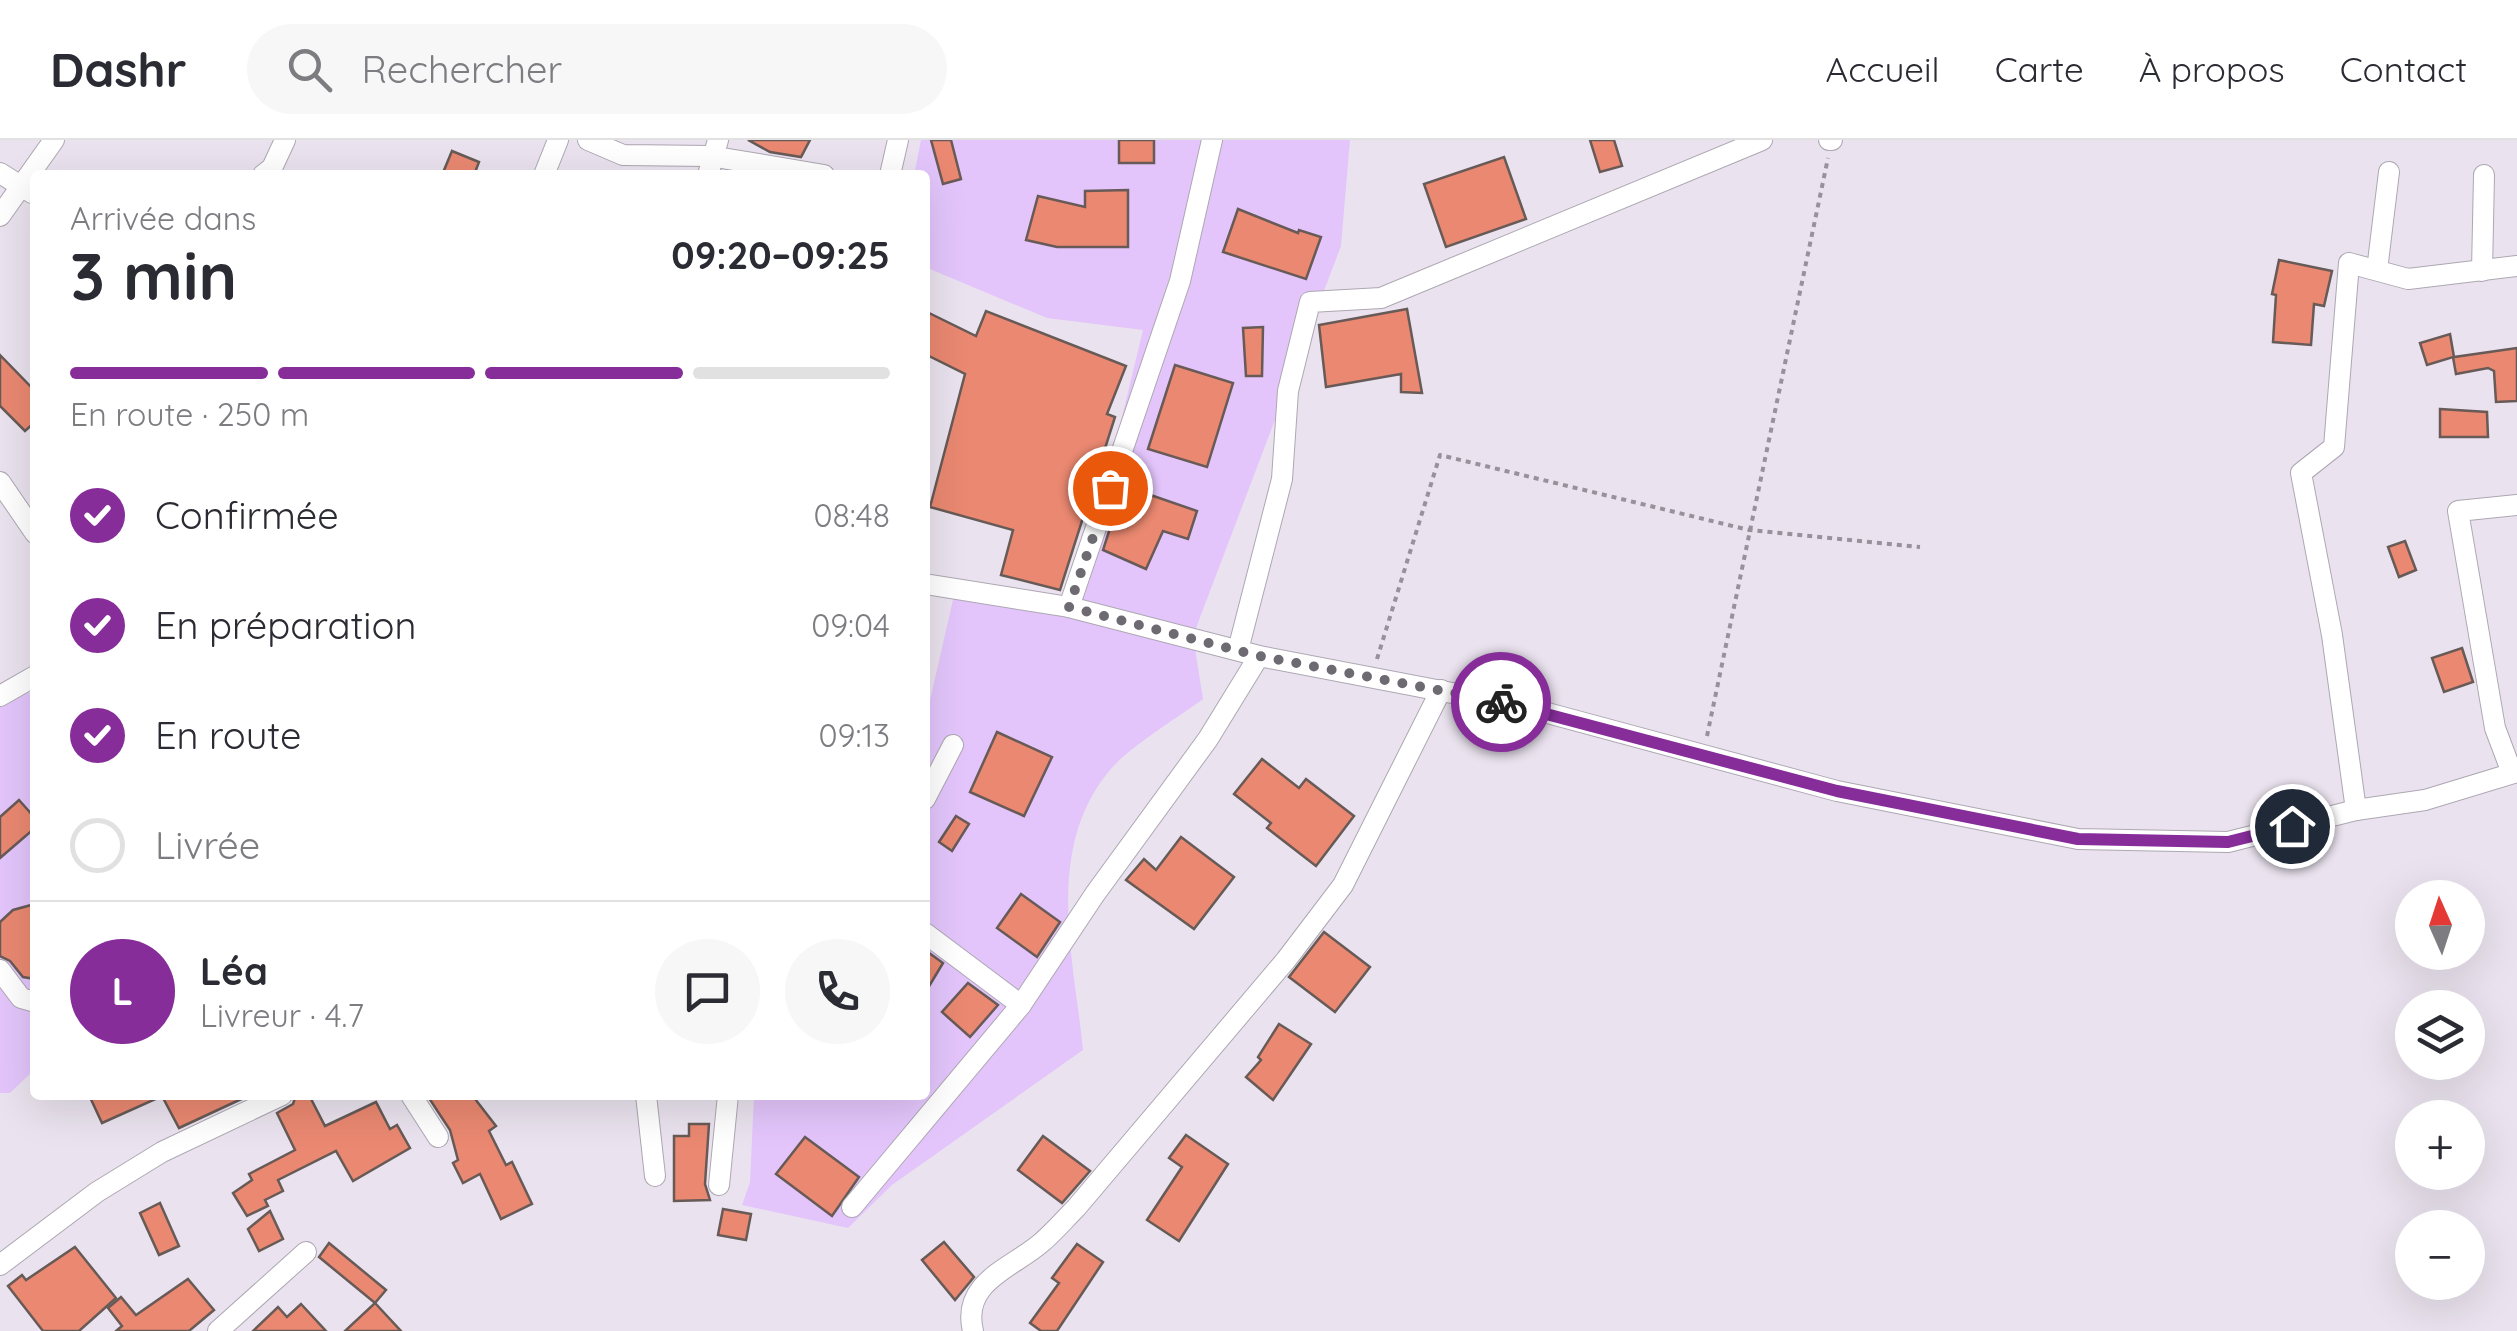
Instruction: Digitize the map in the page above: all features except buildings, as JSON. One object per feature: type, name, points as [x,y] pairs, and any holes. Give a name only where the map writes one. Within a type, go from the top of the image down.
[{"type":"street","points":[[39,170],[54,140]]},
{"type":"street","points":[[269,170],[285,140]]},
{"type":"street","points":[[546,170],[558,140]]},
{"type":"street","points":[[588,140],[623,155],[712,157],[793,170]]},
{"type":"street","points":[[891,170],[898,140]]},
{"type":"street","points":[[1069,607],[1180,281],[1212,140]]},
{"type":"street","points":[[852,1207],[1021,1005],[1208,739],[1249,653],[1282,479],[1288,391],[1310,302],[1381,298],[1762,140]]},
{"type":"street","points":[[2377,270],[2389,172]]},
{"type":"street","points":[[0,173],[29,191],[0,216]]},
{"type":"street","points":[[2482,270],[2484,175]]},
{"type":"street","points":[[2356,810],[2332,635],[2301,473],[2334,446],[2350,263],[2408,279],[2516,270]]},
{"type":"street","points":[[0,482],[30,526]]},
{"type":"street","points":[[930,585],[1069,607],[1249,653],[1525,707],[1837,791],[2078,839],[2228,842],[2356,810],[2425,800],[2515,772],[2495,728],[2458,511],[2517,505]]},
{"type":"street","points":[[0,696],[30,679]]},
{"type":"street","points":[[972,1331],[969,1316],[988,1277],[1040,1244],[1076,1208],[1286,960],[1343,885],[1441,690]]},
{"type":"street","points":[[930,789],[953,745]]},
{"type":"street","points":[[930,937],[1021,1005]]},
{"type":"street","points":[[0,970],[21,998],[30,1001]]},
{"type":"street","points":[[0,1265],[97,1192],[162,1152],[271,1100]]},
{"type":"street","points":[[414,1100],[438,1136]]},
{"type":"street","points":[[647,1100],[655,1176]]},
{"type":"street","points":[[718,1186],[727,1100]]},
{"type":"street","points":[[218,1331],[306,1252]]},
{"type":"path","points":[[1704,755],[1830,140]]},
{"type":"path","points":[[1371,678],[1440,456],[1749,530],[1920,548]]},
{"type":"shaded area","points":[[921,140],[1350,140],[1341,246],[1193,636],[1203,699],[1115,765],[1087,805],[1075,838],[1068,908],[1083,1050],[892,1185],[848,1228],[742,1205],[750,1182],[754,1100],[930,1100],[930,700],[955,591],[1069,607],[1091,546],[1143,330],[1047,318],[930,269],[930,170],[915,170]]},
{"type":"shaded area","points":[[25,682],[30,695],[30,1074],[10,1093],[0,1093],[0,696]]},
{"type":"way so far","points":[[1110,488],[1069,607],[1259,656],[1501,702]]},
{"type":"route","points":[[1501,702],[1837,791],[2078,839],[2228,842],[2292,826]]}]
